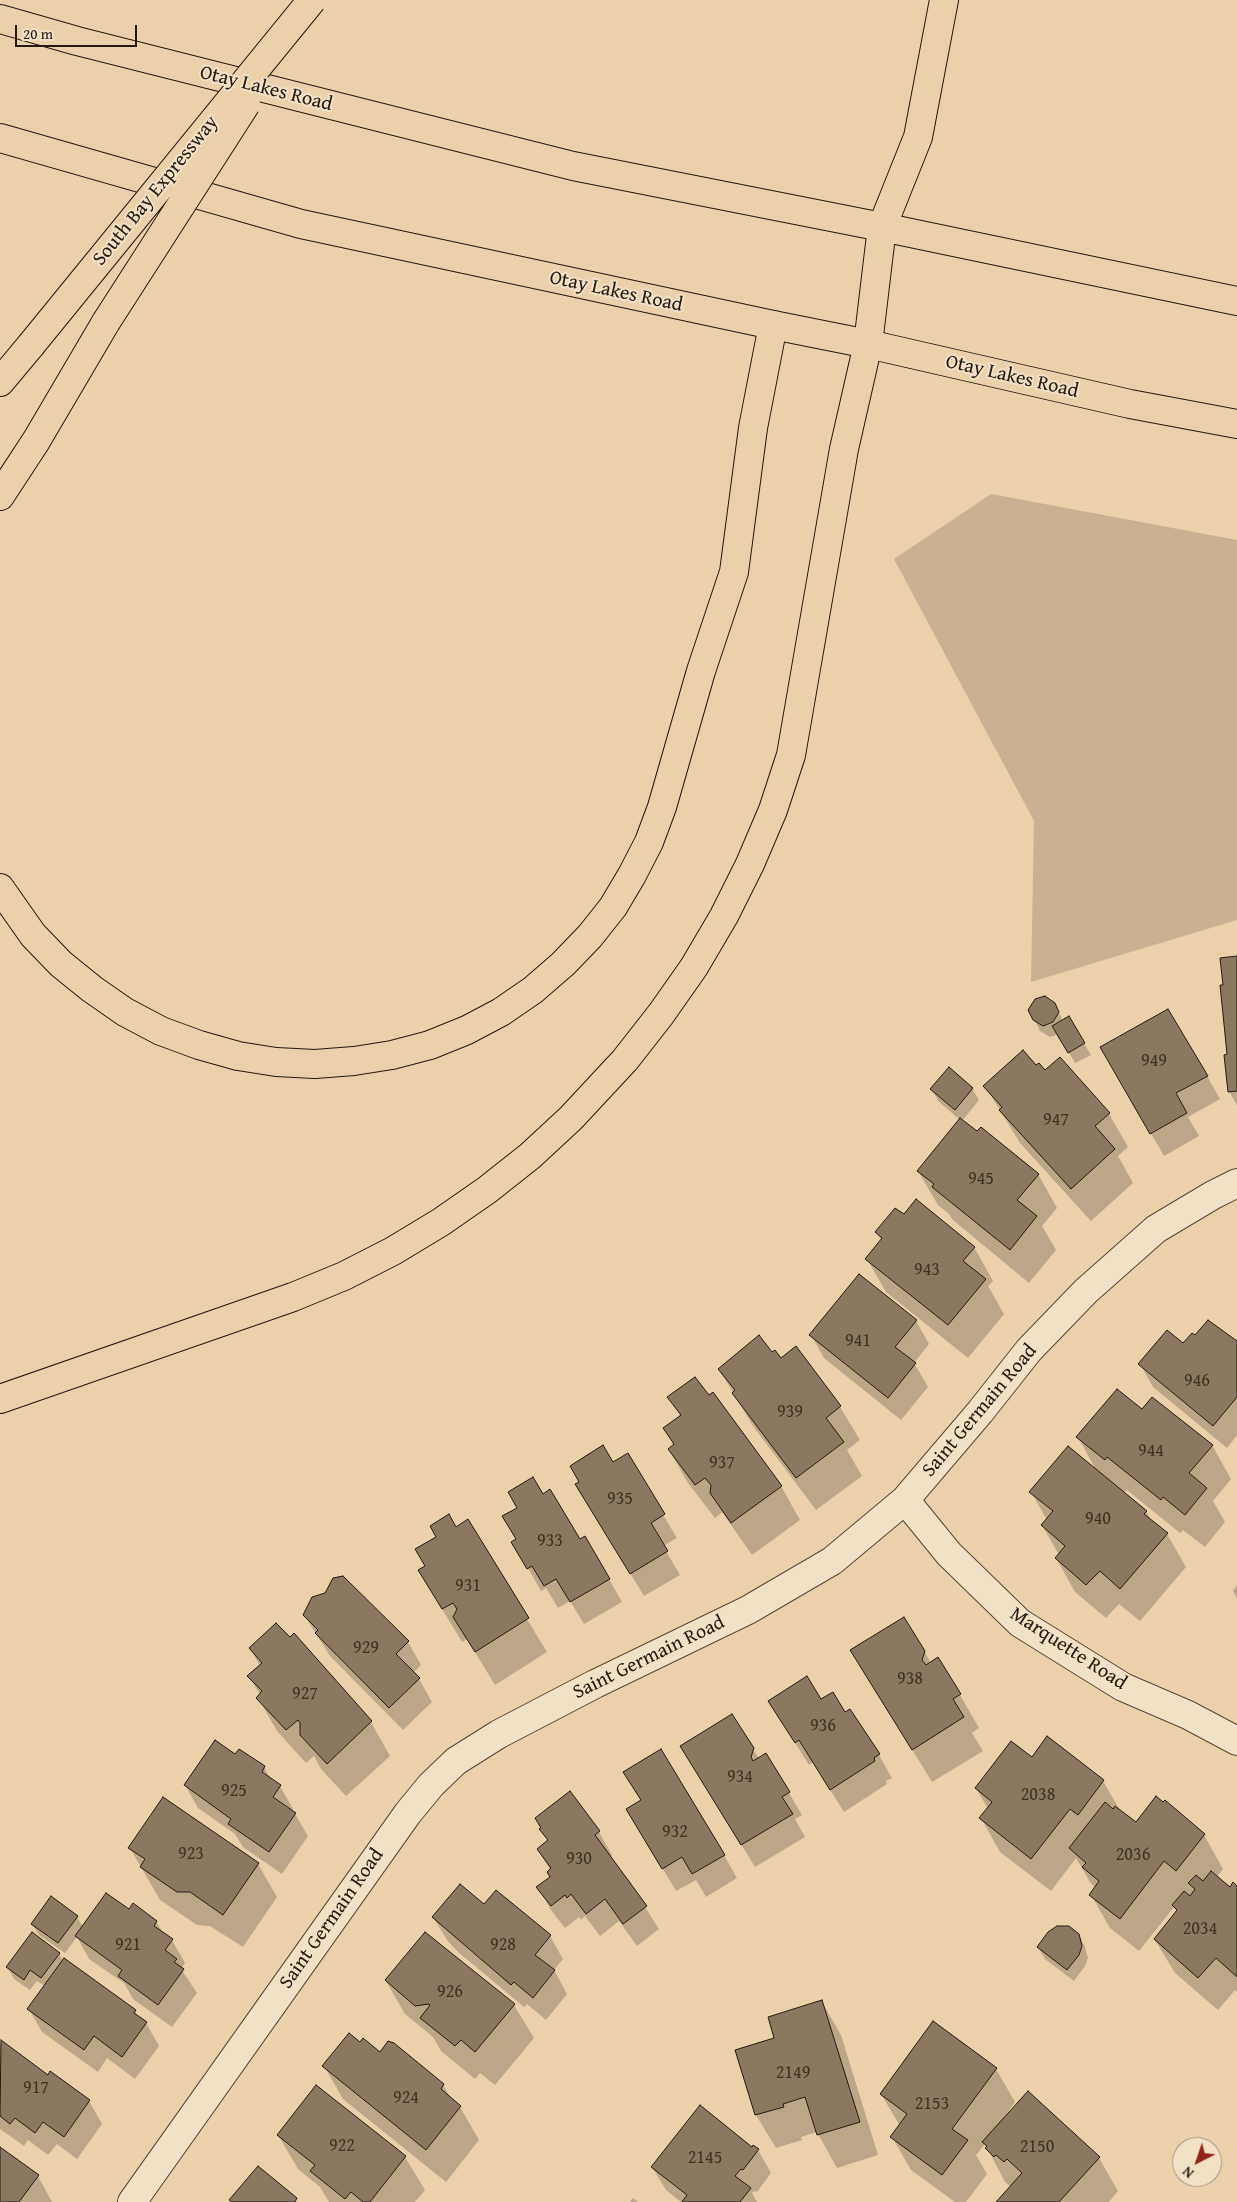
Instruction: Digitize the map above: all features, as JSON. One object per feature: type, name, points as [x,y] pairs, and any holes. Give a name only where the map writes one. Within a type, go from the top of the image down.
[{"type":"main road","points":[[0,496],[36,441],[106,322],[313,0]]},
{"type":"main road","name":"South Bay Expressway","points":[[0,382],[313,0]]},
{"type":"main road","points":[[0,1399],[293,1298],[344,1276],[394,1250],[441,1222],[487,1190],[530,1156],[571,1118],[624,1060],[689,975],[724,916],[750,864],[773,810],[791,755],[844,449],[868,344],[882,227],[918,137],[944,0]]},
{"type":"main road","name":"Otay Lakes Road","points":[[0,20],[573,166],[882,227],[1237,301]]},
{"type":"main road","name":"Otay Lakes Road","points":[[0,138],[301,224],[868,344],[1130,404],[1237,424]]},
{"type":"main road","points":[[0,888],[33,935],[61,964],[92,990],[125,1012],[161,1031],[199,1045],[238,1056],[276,1062],[315,1064],[354,1061],[392,1055],[430,1045],[467,1030],[501,1012],[533,990],[563,964],[590,936],[613,907],[648,842],[662,807],[701,671],[734,572],[753,428],[773,325]]},
{"type":"street","name":"Saint Germain Road","points":[[132,2202],[408,1813],[431,1785],[456,1761],[499,1734],[557,1703],[740,1614],[832,1561],[906,1500],[1029,1350],[1086,1291],[1156,1229],[1237,1183]]},
{"type":"street","name":"Marquette Road","points":[[906,1500],[950,1554],[1020,1623],[1123,1687],[1188,1715],[1237,1741]]},
{"type":"shaded area","points":[[991,494],[1237,540],[1237,920],[1031,982],[1034,821],[894,559]]},
{"type":"building","points":[[1237,956],[1237,1091],[1228,1092],[1224,1055],[1227,1054],[1220,985],[1223,985],[1220,958]]},
{"type":"building","points":[[1045,996],[1055,1003],[1059,1012],[1053,1022],[1043,1026],[1033,1020],[1028,1010],[1035,999]]},
{"type":"building","points":[[1168,1009],[1208,1076],[1176,1093],[1187,1113],[1150,1134],[1100,1047]]},
{"type":"building","points":[[1069,1016],[1085,1043],[1068,1053],[1052,1026]]},
{"type":"building","points":[[1023,1050],[1036,1065],[1039,1063],[1045,1070],[1060,1057],[1110,1113],[1095,1126],[1115,1149],[1071,1189],[999,1110],[1002,1107],[983,1086]]},
{"type":"building","points":[[949,1067],[973,1088],[955,1110],[930,1089]]},
{"type":"building","points":[[960,1118],[977,1131],[981,1127],[1039,1174],[1017,1200],[1037,1216],[1010,1250],[932,1187],[934,1184],[917,1171]]},
{"type":"building","points":[[916,1199],[975,1247],[963,1261],[986,1279],[948,1325],[865,1259],[882,1238],[875,1232],[895,1208],[904,1214]]},
{"type":"building","points":[[859,1274],[917,1320],[895,1347],[916,1363],[888,1398],[809,1335]]},
{"type":"building","points":[[1208,1320],[1237,1341],[1237,1397],[1213,1426],[1138,1364],[1167,1330],[1183,1343],[1192,1333],[1195,1335]]},
{"type":"building","points":[[759,1335],[772,1352],[775,1350],[781,1358],[796,1346],[841,1406],[826,1418],[844,1442],[796,1478],[732,1393],[735,1390],[718,1369]]},
{"type":"building","points":[[695,1377],[709,1395],[713,1392],[782,1486],[731,1523],[710,1493],[711,1485],[705,1478],[695,1485],[668,1449],[674,1444],[663,1428],[681,1415],[667,1397]]},
{"type":"building","points":[[1117,1389],[1142,1409],[1152,1397],[1213,1445],[1189,1473],[1207,1488],[1185,1515],[1163,1497],[1161,1500],[1107,1457],[1105,1460],[1076,1437]]},
{"type":"building","points":[[603,1445],[613,1462],[628,1453],[665,1514],[651,1523],[668,1551],[630,1574],[575,1484],[579,1482],[570,1466]]},
{"type":"building","points":[[1068,1446],[1147,1511],[1144,1514],[1168,1533],[1120,1589],[1100,1571],[1086,1585],[1055,1558],[1065,1546],[1041,1525],[1053,1511],[1029,1492]]},
{"type":"building","points":[[533,1477],[543,1494],[550,1489],[580,1539],[585,1536],[610,1579],[570,1602],[556,1579],[544,1586],[532,1566],[527,1569],[511,1542],[516,1539],[502,1516],[517,1508],[508,1492]]},
{"type":"building","points":[[449,1514],[456,1527],[468,1519],[529,1618],[475,1652],[453,1617],[457,1609],[453,1603],[442,1609],[418,1570],[425,1566],[415,1549],[436,1537],[430,1526]]},
{"type":"building","points":[[343,1576],[409,1641],[396,1654],[420,1678],[389,1708],[315,1633],[318,1630],[303,1615],[312,1597],[325,1593],[333,1578]]},
{"type":"building","points":[[904,1617],[925,1651],[922,1660],[926,1665],[938,1657],[961,1694],[953,1699],[964,1717],[912,1750],[850,1650]]},
{"type":"building","points":[[276,1623],[290,1637],[294,1633],[372,1721],[327,1764],[300,1735],[300,1723],[298,1720],[286,1730],[256,1698],[262,1691],[247,1676],[262,1663],[249,1648]]},
{"type":"building","points":[[807,1676],[821,1699],[833,1692],[845,1712],[850,1709],[880,1754],[874,1758],[875,1761],[830,1790],[799,1740],[795,1743],[768,1701]]},
{"type":"building","points":[[732,1714],[754,1748],[751,1757],[753,1761],[766,1753],[790,1792],[782,1797],[793,1814],[741,1845],[680,1746]]},
{"type":"building","points":[[1047,1736],[1104,1780],[1078,1815],[1070,1809],[1031,1859],[979,1818],[992,1802],[975,1788],[1011,1741],[1032,1757]]},
{"type":"building","points":[[215,1740],[235,1754],[239,1749],[265,1766],[262,1772],[281,1785],[273,1797],[296,1813],[269,1852],[228,1824],[231,1819],[184,1785]]},
{"type":"building","points":[[661,1749],[725,1855],[692,1874],[682,1857],[662,1869],[626,1809],[641,1800],[623,1772]]},
{"type":"building","points":[[570,1791],[600,1831],[595,1835],[647,1906],[623,1924],[605,1899],[586,1914],[571,1894],[567,1898],[565,1895],[551,1906],[536,1887],[550,1877],[547,1872],[551,1868],[537,1849],[548,1840],[539,1829],[541,1828],[535,1818]]},
{"type":"building","points":[[1156,1796],[1163,1802],[1165,1800],[1205,1834],[1176,1871],[1164,1861],[1120,1919],[1089,1895],[1099,1881],[1082,1867],[1086,1863],[1069,1848],[1105,1802],[1113,1809],[1115,1806],[1136,1822]]},
{"type":"building","points":[[163,1797],[259,1863],[223,1915],[190,1892],[177,1892],[140,1867],[145,1859],[128,1848]]},
{"type":"building","points":[[1211,1871],[1230,1887],[1233,1882],[1237,1886],[1237,1977],[1216,1958],[1198,1978],[1154,1939],[1177,1910],[1172,1905],[1184,1891],[1190,1896],[1195,1889],[1188,1883],[1196,1875],[1203,1881]]},
{"type":"building","points":[[460,1884],[484,1904],[496,1890],[551,1935],[535,1955],[555,1970],[533,1998],[514,1982],[511,1985],[432,1917]]},
{"type":"building","points":[[106,1893],[129,1909],[133,1903],[157,1921],[154,1926],[173,1939],[165,1950],[177,1959],[174,1962],[184,1969],[158,2005],[118,1976],[122,1970],[75,1936]]},
{"type":"building","points":[[51,1896],[78,1916],[58,1943],[31,1924]]},
{"type":"building","points":[[1057,1926],[1069,1926],[1079,1934],[1082,1946],[1079,1955],[1067,1970],[1037,1947],[1048,1932]]},
{"type":"building","points":[[32,1932],[60,1953],[41,1978],[30,1970],[24,1980],[6,1967]]},
{"type":"building","points":[[425,1932],[515,2004],[475,2052],[461,2040],[455,2046],[420,2018],[429,2004],[415,2006],[385,1980]]},
{"type":"building","points":[[64,1958],[136,2010],[134,2013],[147,2022],[122,2057],[94,2036],[84,2050],[27,2009]]},
{"type":"building","points":[[822,2000],[860,2122],[817,2135],[805,2097],[783,2104],[784,2107],[755,2115],[735,2050],[774,2038],[768,2017]]},
{"type":"building","points":[[933,2021],[997,2068],[952,2129],[968,2140],[942,2175],[890,2137],[907,2114],[880,2094]]},
{"type":"building","points":[[349,2033],[360,2042],[363,2038],[380,2052],[388,2041],[394,2043],[444,2084],[441,2089],[461,2106],[426,2150],[322,2066]]},
{"type":"building","points":[[1,2040],[48,2075],[50,2071],[90,2100],[64,2137],[43,2122],[35,2133],[15,2118],[10,2124],[0,2116]]},
{"type":"building","points":[[316,2085],[406,2156],[370,2202],[363,2202],[351,2192],[345,2199],[310,2171],[315,2165],[277,2135]]},
{"type":"building","points":[[1028,2091],[1100,2157],[1059,2202],[996,2202],[1022,2173],[1007,2159],[1004,2162],[996,2155],[994,2157],[982,2142]]},
{"type":"building","points":[[700,2105],[752,2147],[753,2145],[759,2149],[743,2170],[741,2169],[735,2176],[751,2188],[740,2202],[682,2202],[687,2195],[651,2167]]},
{"type":"building","points":[[0,2147],[39,2175],[19,2202],[0,2202]]},
{"type":"building","points":[[258,2166],[297,2198],[295,2202],[232,2202],[229,2200]]}]
